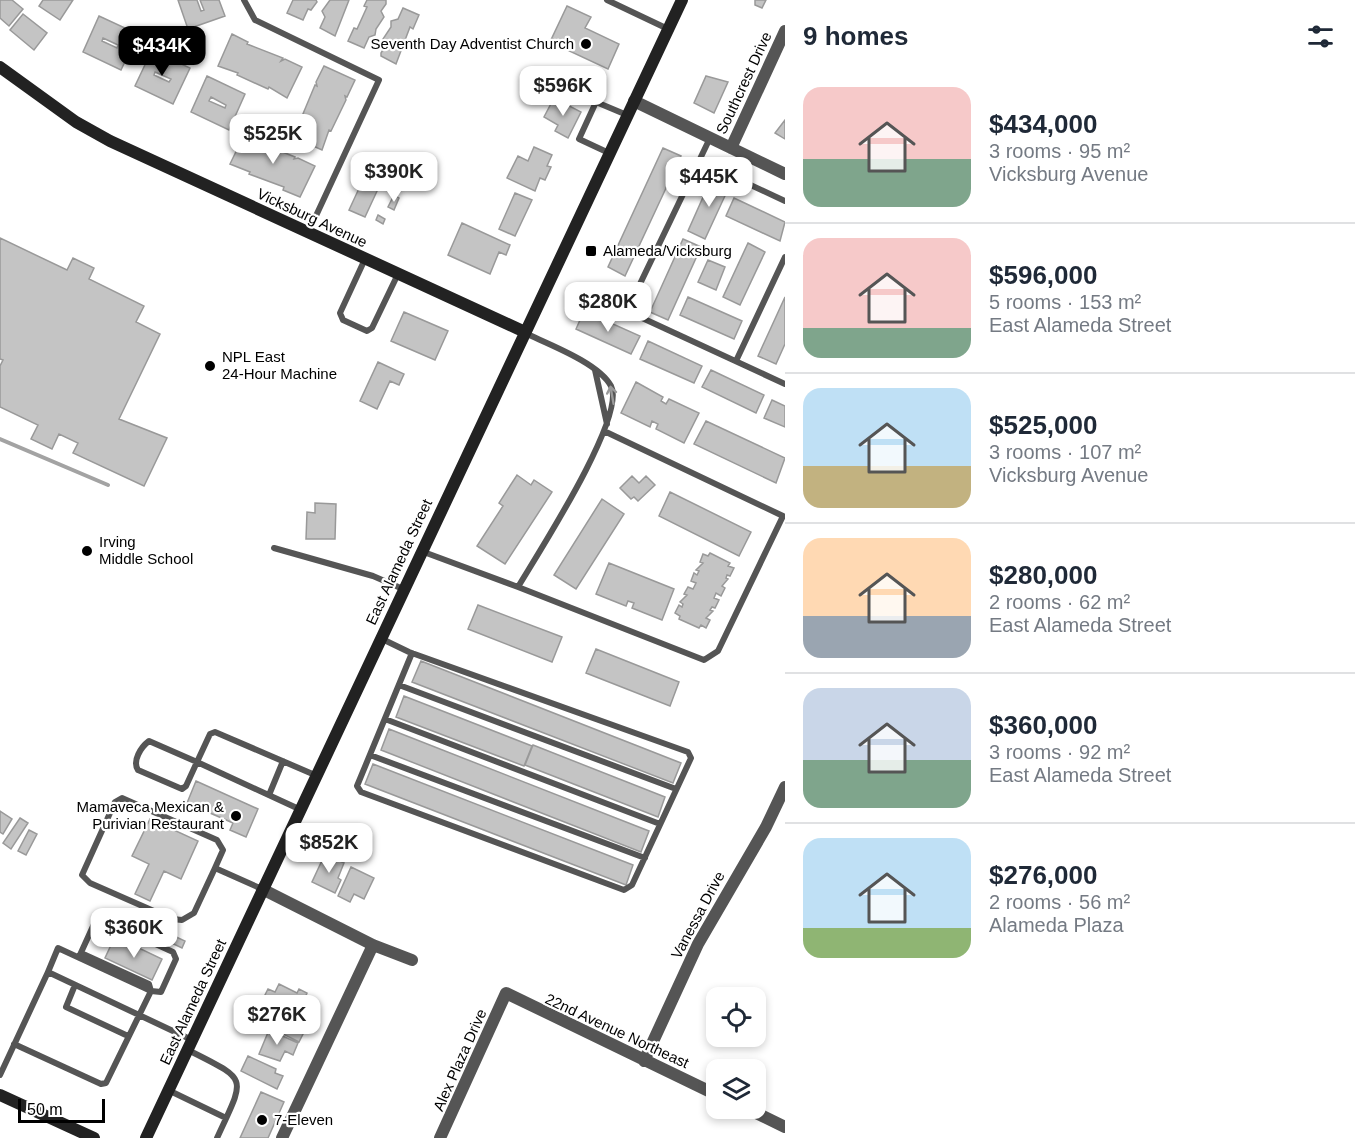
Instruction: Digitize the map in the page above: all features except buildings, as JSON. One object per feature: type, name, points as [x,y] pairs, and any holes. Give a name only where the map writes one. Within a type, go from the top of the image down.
[{"type":"street","name":"East Alameda Street","points":[[146,1138],[682,0]]},
{"type":"street","name":"Southcrest Drive","points":[[730,148],[785,31]]},
{"type":"street","name":"Vicksburg Avenue","points":[[0,67],[32,93],[86,128],[525,332]]},
{"type":"street","points":[[634,101],[785,174]]},
{"type":"street","name":"Vanessa Drive","points":[[644,1061],[698,944],[766,826],[785,788]]},
{"type":"street","points":[[262,889],[373,945],[412,960]]},
{"type":"street","points":[[282,1138],[373,945]]},
{"type":"street","name":"22nd Avenue Northeast","points":[[506,993],[706,1090]]},
{"type":"street","name":"Alex Plaza Drive","points":[[440,1138],[506,993]]},
{"type":"street","points":[[0,1095],[94,1138]]},
{"type":"street","points":[[766,1117],[785,1126]]},
{"type":"lane","points":[[244,0],[255,20],[379,80],[308,233]]},
{"type":"lane","points":[[607,0],[668,29]]},
{"type":"lane","points":[[609,153],[579,139],[596,102],[627,115]]},
{"type":"lane","points":[[710,138],[627,311],[785,384]]},
{"type":"lane","points":[[699,161],[785,201]]},
{"type":"lane","points":[[736,361],[785,257]]},
{"type":"lane","points":[[365,259],[340,313],[343,320],[368,330],[372,328],[398,274]]},
{"type":"lane","points":[[518,587],[573,494],[607,424],[614,397],[611,386],[595,370],[525,332]]},
{"type":"lane","points":[[595,370],[607,424]]},
{"type":"lane","points":[[421,550],[704,660],[718,651],[783,516],[604,431]]},
{"type":"lane","points":[[274,548],[373,576],[403,589]]},
{"type":"lane","points":[[380,638],[412,653],[687,752],[691,758],[632,885],[624,890],[361,792],[357,786],[412,653]]},
{"type":"lane","points":[[399,685],[676,789]]},
{"type":"lane","points":[[385,719],[660,824]]},
{"type":"lane","points":[[299,809],[197,762],[149,741],[144,745],[135,766],[138,770],[182,789],[186,786],[197,762],[210,734],[215,732],[315,775]]},
{"type":"lane","points":[[370,755],[645,858]]},
{"type":"lane","points":[[269,795],[284,761]]},
{"type":"lane","points":[[122,798],[217,840],[223,850],[215,868],[194,913],[182,920],[172,919],[90,883],[82,875],[115,801],[122,798]]},
{"type":"lane","points":[[215,868],[262,889]]},
{"type":"lane","points":[[0,1075],[58,948],[80,955],[151,991],[161,992],[176,959],[173,952],[101,920],[94,924],[80,955]]},
{"type":"lane","points":[[48,972],[141,1015],[233,1073],[237,1080],[236,1096],[217,1138]]},
{"type":"lane","points":[[75,985],[66,1006],[128,1036]]},
{"type":"lane","points":[[14,1044],[102,1084],[106,1083],[151,991]]},
{"type":"lane","points":[[168,1090],[226,1118]]},
{"type":"waterway","points":[[0,439],[108,485]]},
{"type":"place","name":"Seventh Day Adventist Church","points":[[586,44]]},
{"type":"place","name":"Alameda/Vicksburg","points":[[591,251]]},
{"type":"place","name":"NPL East 24-Hour Machine","points":[[210,366]]},
{"type":"place","name":"Irving Middle School","points":[[87,551]]},
{"type":"place","name":"Mamaveca Mexican & Purivian Restaurant","points":[[236,816]]},
{"type":"place","name":"7-Eleven","points":[[262,1120]]}]
